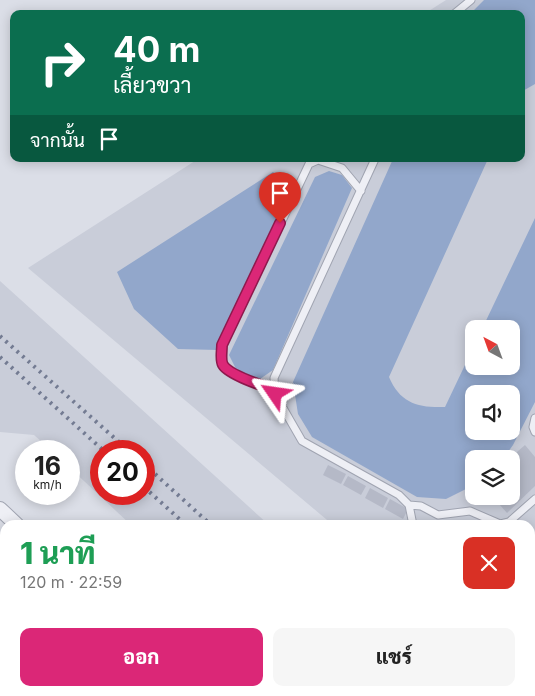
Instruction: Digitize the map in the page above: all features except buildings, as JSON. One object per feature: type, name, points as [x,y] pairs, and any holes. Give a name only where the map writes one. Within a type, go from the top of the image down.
[{"type":"street","points":[[0,509],[12,520]]},
{"type":"lane","points":[[459,10],[471,0]]},
{"type":"lane","points":[[275,390],[228,371],[223,364],[222,345],[309,164],[314,162]]},
{"type":"lane","points":[[324,162],[337,166],[351,176],[361,191]]},
{"type":"lane","points":[[375,162],[274,378],[275,390],[302,441],[399,496],[409,505],[412,520]]},
{"type":"lane","points":[[535,418],[533,427],[535,432]]},
{"type":"lane","points":[[510,520],[535,499]]},
{"type":"lane","points":[[409,505],[421,506],[438,515],[470,511],[488,520]]},
{"type":"shaded area","points":[[446,0],[535,0],[535,520],[327,520],[28,268],[193,162],[525,162],[525,10],[430,10]]},
{"type":"shaded area","points":[[0,281],[263,520],[126,520],[110,505],[155,505],[155,440],[90,440],[90,487],[80,477],[80,440],[40,440],[34,435],[0,432]]},
{"type":"water","points":[[484,0],[535,0],[535,84],[525,90],[525,10],[474,10]]},
{"type":"water","points":[[392,162],[487,162],[389,377],[399,393],[411,402],[418,405],[445,407],[465,365],[465,375],[520,375],[520,320],[486,320],[535,218],[535,402],[520,431],[520,385],[465,385],[465,440],[516,440],[513,445],[509,450],[465,450],[465,490],[446,499],[417,497],[312,437],[298,414],[293,382]]},
{"type":"water","points":[[329,171],[342,175],[352,188],[273,370],[260,379],[237,371],[229,355],[315,177]]},
{"type":"water","points":[[273,172],[284,180],[289,190],[217,350],[178,349],[134,309],[117,272]]},
{"type":"railway","points":[[0,336],[117,440]]},
{"type":"railway","points":[[0,357],[92,440]]},
{"type":"railway","points":[[155,474],[206,520]]},
{"type":"railway","points":[[155,497],[180,520]]},
{"type":"route","points":[[275,394],[275,390],[228,371],[223,364],[222,345],[280,223]]}]
